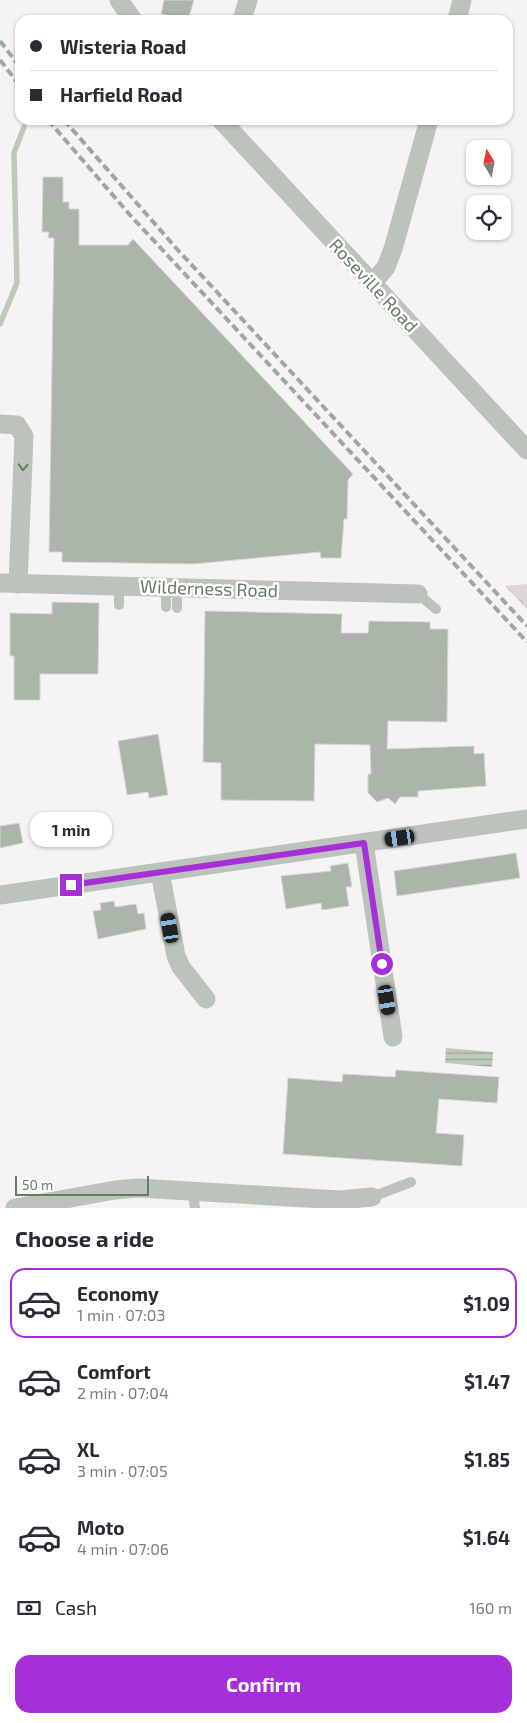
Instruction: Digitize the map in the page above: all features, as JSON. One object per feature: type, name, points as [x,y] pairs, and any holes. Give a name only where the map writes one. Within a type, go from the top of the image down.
[{"type":"street","points":[[119,0],[130,15]]},
{"type":"street","points":[[244,15],[248,0]]},
{"type":"street","points":[[458,15],[462,0]]},
{"type":"street","name":"Roseville Road","points":[[226,125],[527,450]]},
{"type":"street","points":[[373,282],[386,267],[393,249],[428,125]]},
{"type":"street","points":[[6,424],[22,430],[24,443],[9,584]]},
{"type":"street","name":"Wilderness Road","points":[[9,584],[172,586],[418,594]]},
{"type":"street","points":[[0,894],[527,820]]},
{"type":"street","points":[[364,843],[393,1037]]},
{"type":"street","points":[[160,872],[176,956],[181,967],[206,999]]},
{"type":"street","points":[[15,1208],[115,1190],[138,1188],[194,1200],[340,1200],[372,1197]]},
{"type":"lane","points":[[118,586],[119,606]]},
{"type":"lane","points":[[166,608],[172,586]]},
{"type":"lane","points":[[172,586],[177,608]]},
{"type":"lane","points":[[418,594],[436,609]]},
{"type":"lane","points":[[372,1197],[411,1182]]},
{"type":"green space","points":[[527,584],[527,609],[505,586]]},
{"type":"shaded area","points":[[446,1048],[493,1052],[492,1067],[445,1063]]},
{"type":"building","points":[[164,0],[194,0],[190,15],[161,14]]},
{"type":"building","points":[[43,177],[63,177],[63,202],[69,202],[69,209],[79,209],[79,245],[128,245],[133,239],[353,474],[348,480],[347,519],[344,519],[341,558],[321,558],[320,552],[194,564],[62,562],[62,552],[49,552],[54,238],[48,238],[49,232],[42,232]]},
{"type":"building","points":[[52,602],[99,603],[98,674],[40,674],[40,700],[14,700],[14,656],[10,656],[10,613],[52,614]]},
{"type":"building","points":[[205,611],[342,614],[341,633],[368,633],[369,621],[430,622],[430,629],[448,629],[447,722],[388,721],[387,749],[474,746],[474,754],[484,753],[486,786],[418,791],[418,797],[400,797],[395,804],[388,798],[377,802],[368,793],[368,774],[371,774],[370,745],[315,744],[314,801],[221,800],[221,763],[203,762]]},
{"type":"building","points":[[158,734],[168,795],[149,798],[148,792],[127,795],[118,741]]},
{"type":"building","points":[[19,823],[23,843],[0,848],[0,826]]},
{"type":"building","points":[[516,853],[520,878],[397,896],[394,871]]},
{"type":"building","points":[[348,863],[352,887],[346,887],[349,906],[322,910],[321,903],[286,909],[281,876],[331,871],[330,866]]},
{"type":"building","points":[[114,901],[115,907],[136,904],[138,914],[144,913],[146,929],[98,939],[93,911],[101,910],[100,903]]},
{"type":"building","points":[[396,1070],[499,1077],[497,1103],[439,1099],[436,1133],[464,1135],[462,1166],[283,1154],[288,1078],[342,1082],[343,1074],[395,1077]]},
{"type":"waterway","points":[[0,324],[17,283],[14,153],[24,127]]},
{"type":"railway","points":[[0,41],[15,60]]},
{"type":"railway","points":[[0,60],[15,80]]},
{"type":"railway","points":[[52,125],[130,215],[527,642]]},
{"type":"railway","points":[[68,125],[176,248],[527,626]]},
{"type":"route","points":[[71,885],[364,843],[382,964]]}]
